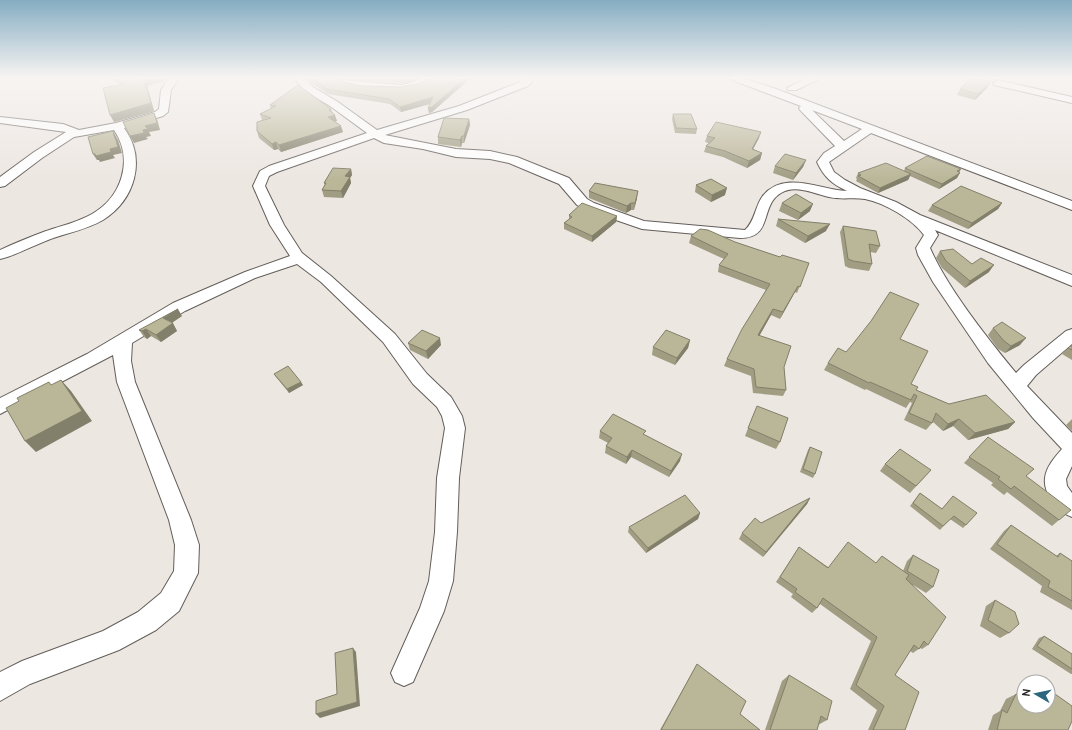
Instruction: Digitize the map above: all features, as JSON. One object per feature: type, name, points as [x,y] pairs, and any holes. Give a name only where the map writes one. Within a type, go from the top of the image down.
[{"type":"street","points":[[0,183],[38,155],[73,134],[150,118],[162,111]]},
{"type":"street","points":[[343,111],[374,135],[384,140],[422,145],[456,153],[490,155],[513,160],[564,181],[582,202],[589,206],[631,222],[650,226],[740,234],[749,233],[757,223],[764,202],[773,192],[789,186],[832,194],[869,195]]},
{"type":"street","points":[[404,673],[432,611],[441,580],[446,532],[448,478],[455,428],[452,416],[444,402],[420,379],[389,338],[326,279],[299,258],[277,225],[265,202],[259,186],[260,180],[264,174],[278,166],[453,111]]},
{"type":"street","points":[[807,111],[838,141],[838,150]]},
{"type":"street","points":[[823,111],[1072,206]]},
{"type":"street","points":[[0,120],[69,128],[74,131],[73,134]]},
{"type":"street","points":[[0,255],[28,242],[92,220],[109,208],[125,188],[130,169],[130,149],[125,136],[117,126]]},
{"type":"street","points":[[870,129],[838,150],[823,162],[824,170],[839,182],[891,204],[927,226],[931,235],[923,248],[927,258],[965,317],[1045,420],[1072,446]]},
{"type":"street","points":[[919,220],[1072,280]]},
{"type":"street","points":[[0,407],[93,359],[179,307],[250,275],[299,258]]},
{"type":"street","points":[[1017,385],[1030,370],[1072,335]]},
{"type":"street","points":[[0,687],[22,674],[110,641],[147,621],[170,602],[186,572],[187,545],[180,520],[121,366],[121,353],[124,340]]},
{"type":"street","points":[[1072,451],[1056,470],[1055,483],[1066,501],[1072,507]]},
{"type":"building","points":[[109,111],[123,111],[110,115]]},
{"type":"building","points":[[266,111],[330,111],[335,115],[328,117],[341,126],[279,145],[276,142],[272,144],[257,131],[257,122],[271,118],[260,114]]},
{"type":"building","points":[[154,113],[157,123],[145,126],[148,129],[143,130],[144,133],[130,136],[123,122]]},
{"type":"building","points":[[673,114],[691,114],[697,129],[676,128]]},
{"type":"building","points":[[444,118],[469,119],[464,136],[462,136],[460,140],[438,137]]},
{"type":"building","points":[[716,122],[761,132],[752,149],[762,153],[749,161],[725,151],[706,146],[715,138],[707,136]]},
{"type":"building","points":[[113,131],[118,147],[110,149],[111,152],[96,156],[93,154],[88,137]]},
{"type":"building","points":[[785,154],[806,160],[796,173],[775,166]]},
{"type":"building","points":[[927,156],[961,169],[957,171],[960,173],[942,184],[905,168]]},
{"type":"building","points":[[886,163],[911,174],[880,188],[858,176],[861,175],[858,173]]},
{"type":"building","points":[[333,168],[351,169],[345,176],[350,177],[341,191],[322,190],[326,183],[324,183]]},
{"type":"building","points":[[711,179],[727,188],[712,195],[696,185]]},
{"type":"building","points":[[595,183],[638,191],[635,203],[631,203],[627,206],[589,191]]},
{"type":"building","points":[[961,186],[1002,203],[972,223],[932,205]]},
{"type":"building","points":[[796,194],[813,204],[801,213],[782,203]]},
{"type":"building","points":[[582,203],[617,216],[592,236],[564,223],[572,217],[569,215]]},
{"type":"building","points":[[778,219],[830,224],[808,236]]},
{"type":"building","points":[[843,226],[876,231],[880,246],[869,244],[872,264],[848,259]]},
{"type":"building","points":[[700,229],[708,230],[735,242],[780,257],[782,255],[809,263],[800,287],[798,286],[783,312],[773,309],[758,335],[791,346],[784,367],[786,390],[756,387],[754,369],[727,359],[742,329],[770,284],[719,265],[728,254],[691,236]]},
{"type":"building","points":[[953,249],[972,264],[981,258],[994,265],[970,281],[946,261],[940,251]]},
{"type":"building","points":[[890,292],[919,304],[900,339],[928,351],[911,384],[918,387],[916,390],[949,404],[986,395],[1015,422],[975,433],[959,419],[948,424],[936,413],[932,423],[909,413],[917,396],[914,394],[911,400],[870,382],[869,383],[828,363],[838,348],[846,352],[871,321]]},
{"type":"building","points":[[178,309],[163,318],[173,323],[156,335],[146,329],[142,331],[139,330]]},
{"type":"building","points":[[1002,322],[1026,338],[1011,346],[1004,341],[993,328]]},
{"type":"building","points":[[422,330],[440,338],[426,351],[408,343]]},
{"type":"building","points":[[666,330],[690,340],[677,358],[653,347]]},
{"type":"building","points":[[288,366],[301,382],[287,389],[274,374]]},
{"type":"building","points":[[61,380],[82,411],[25,441],[6,408],[19,401],[17,398],[49,382],[51,385]]},
{"type":"building","points":[[757,406],[788,418],[780,442],[748,428]]},
{"type":"building","points":[[613,414],[646,431],[643,434],[682,454],[671,471],[632,450],[627,457],[606,446],[612,438],[600,431]]},
{"type":"building","points":[[988,437],[1034,469],[1026,476],[1071,510],[1059,520],[1014,486],[1011,489],[998,479],[1000,477],[969,457]]},
{"type":"building","points":[[810,447],[822,452],[815,474],[803,469]]},
{"type":"building","points":[[900,449],[931,470],[916,486],[885,464]]},
{"type":"building","points":[[920,493],[942,509],[953,496],[977,513],[966,525],[954,516],[943,526],[913,503]]},
{"type":"building","points":[[685,495],[700,513],[648,548],[629,527]]},
{"type":"building","points":[[810,498],[766,552],[742,533],[755,518],[761,523]]},
{"type":"building","points":[[1011,525],[1058,557],[1060,553],[1072,561],[1072,601],[1048,587],[1050,581],[997,544]]},
{"type":"building","points":[[848,542],[876,563],[882,556],[909,575],[906,579],[946,617],[928,645],[924,641],[919,649],[914,645],[895,675],[919,692],[905,730],[873,730],[884,706],[856,685],[877,637],[823,598],[817,608],[795,592],[797,589],[780,577],[799,547],[828,568]]},
{"type":"building","points":[[913,555],[939,570],[933,587],[907,571]]},
{"type":"building","points":[[995,600],[1015,612],[1019,624],[1009,633],[988,620]]},
{"type":"building","points":[[1044,636],[1072,654],[1072,669],[1037,646]]},
{"type":"building","points":[[353,648],[357,702],[316,714],[316,701],[337,694],[335,653]]},
{"type":"building","points":[[697,664],[746,701],[740,714],[760,730],[661,730]]},
{"type":"building","points":[[789,675],[832,701],[827,720],[821,716],[817,730],[770,730]]},
{"type":"building","points":[[1016,694],[1016,714],[1056,714],[1056,695],[1072,706],[1072,721],[1068,730],[997,730],[1002,710],[1007,713]]}]
